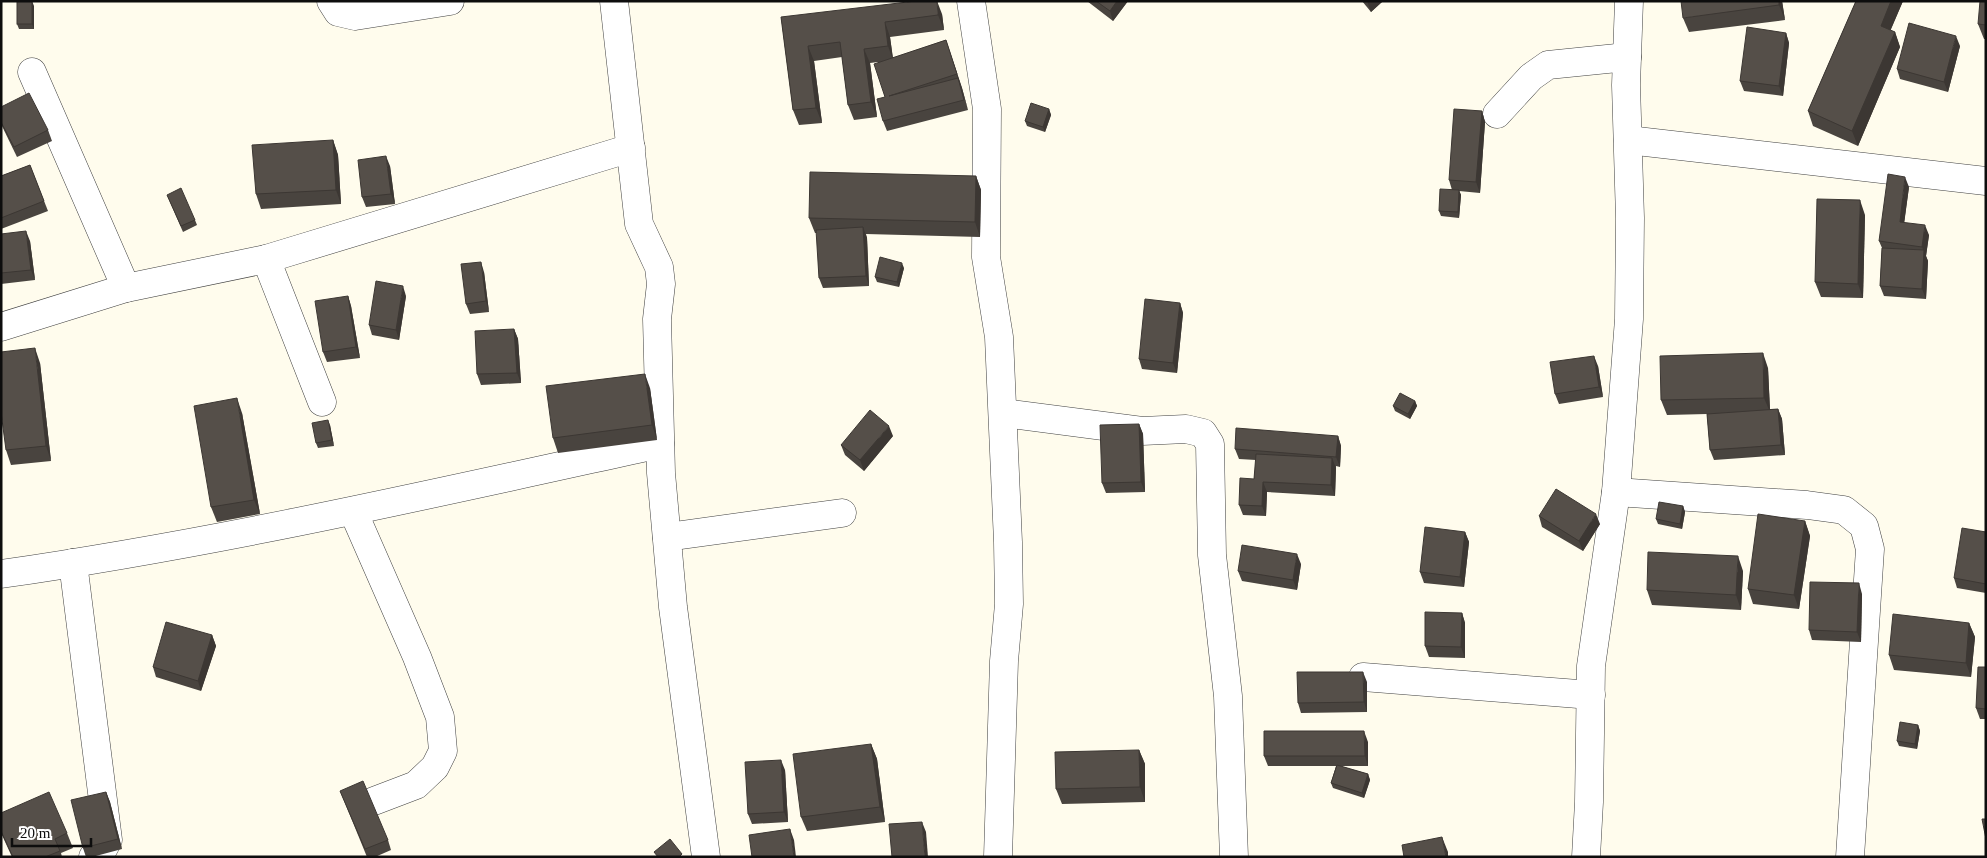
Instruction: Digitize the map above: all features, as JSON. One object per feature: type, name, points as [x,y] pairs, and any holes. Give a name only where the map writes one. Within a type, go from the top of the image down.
[{"type":"street","points":[[331,1],[338,12],[355,16],[450,1]]},
{"type":"street","points":[[614,1],[639,224],[659,267],[661,284],[657,319],[660,444],[667,538],[673,607],[706,857]]},
{"type":"street","points":[[971,1],[987,109],[986,257],[999,337],[1004,413],[1009,604],[1004,661],[998,857]]},
{"type":"street","points":[[1586,857],[1589,802],[1591,666],[1616,492],[1629,319],[1630,218],[1627,57],[1629,1]]},
{"type":"street","points":[[1497,114],[1531,77],[1548,65],[1627,57]]},
{"type":"street","points":[[32,72],[126,288]]},
{"type":"street","points":[[1628,140],[1986,181]]},
{"type":"street","points":[[1,327],[126,288],[266,258],[631,148]]},
{"type":"street","points":[[266,258],[322,402]]},
{"type":"street","points":[[1004,413],[1142,431],[1186,429],[1203,433],[1210,444],[1212,555],[1228,696],[1234,857]]},
{"type":"street","points":[[1,574],[105,559],[353,511],[660,444]]},
{"type":"street","points":[[1616,492],[1807,505],[1844,510],[1864,526],[1870,548],[1850,857]]},
{"type":"street","points":[[353,511],[417,657],[440,717],[443,751],[435,767],[416,785],[374,801]]},
{"type":"street","points":[[667,538],[842,513]]},
{"type":"street","points":[[73,563],[108,840],[101,853],[93,857]]},
{"type":"street","points":[[1363,677],[1591,695]]},
{"type":"building","points":[[17,1],[32,1],[32,24],[17,24]]},
{"type":"building","points":[[916,1],[937,1],[938,15],[885,22],[888,46],[864,49],[871,102],[848,105],[840,42],[808,46],[816,108],[793,110],[781,17]]},
{"type":"building","points":[[1096,1],[1117,1],[1110,11]]},
{"type":"building","points":[[1681,1],[1779,1],[1779,5],[1683,18]]},
{"type":"building","points":[[1856,1],[1891,1],[1881,26],[1895,32],[1852,131],[1808,111]]},
{"type":"building","points":[[1980,1],[1986,1],[1986,25],[1978,24]]},
{"type":"building","points":[[1909,23],[1956,36],[1944,82],[1897,69]]},
{"type":"building","points":[[1747,27],[1786,33],[1779,86],[1740,81]]},
{"type":"building","points":[[946,40],[957,74],[889,96],[958,78],[964,100],[883,121],[877,99],[885,97],[874,64]]},
{"type":"building","points":[[29,93],[48,130],[14,147],[1,122],[1,107]]},
{"type":"building","points":[[1031,103],[1049,109],[1043,127],[1025,121]]},
{"type":"building","points":[[1454,109],[1482,111],[1476,182],[1449,180]]},
{"type":"building","points":[[333,140],[336,190],[256,194],[252,145]]},
{"type":"building","points":[[386,156],[391,194],[362,197],[358,160]]},
{"type":"building","points":[[30,165],[44,201],[1,218],[1,176]]},
{"type":"building","points":[[810,172],[976,176],[975,222],[809,218]]},
{"type":"building","points":[[1888,174],[1905,177],[1900,222],[1925,225],[1922,247],[1879,241]]},
{"type":"building","points":[[181,188],[195,220],[181,226],[167,195]]},
{"type":"building","points":[[1440,189],[1459,190],[1458,212],[1439,211]]},
{"type":"building","points":[[1817,199],[1860,200],[1858,284],[1815,282]]},
{"type":"building","points":[[863,227],[866,276],[819,278],[816,230]]},
{"type":"building","points":[[26,231],[31,270],[1,273],[1,234]]},
{"type":"building","points":[[1882,248],[1924,250],[1922,289],[1880,286]]},
{"type":"building","points":[[880,257],[902,263],[897,282],[875,277]]},
{"type":"building","points":[[481,262],[486,301],[466,304],[461,264]]},
{"type":"building","points":[[376,281],[403,286],[396,330],[369,325]]},
{"type":"building","points":[[348,296],[356,347],[323,352],[315,301]]},
{"type":"building","points":[[1145,299],[1180,303],[1173,363],[1139,359]]},
{"type":"building","points":[[514,329],[517,373],[477,374],[475,331]]},
{"type":"building","points":[[35,348],[46,446],[6,450],[1,412],[1,352]]},
{"type":"building","points":[[1763,353],[1764,398],[1661,400],[1660,356]]},
{"type":"building","points":[[1594,356],[1599,387],[1555,394],[1550,362]]},
{"type":"building","points":[[645,374],[652,425],[553,438],[546,386]]},
{"type":"building","points":[[1400,393],[1415,401],[1408,414],[1393,406]]},
{"type":"building","points":[[237,398],[254,500],[211,507],[194,406]]},
{"type":"building","points":[[1778,409],[1781,445],[1710,450],[1707,414]]},
{"type":"building","points":[[870,410],[889,426],[860,460],[841,445]]},
{"type":"building","points":[[328,420],[332,440],[316,443],[312,423]]},
{"type":"building","points":[[1139,424],[1141,482],[1102,483],[1100,425]]},
{"type":"building","points":[[1236,428],[1338,436],[1336,457],[1235,449]]},
{"type":"building","points":[[1256,454],[1332,458],[1331,485],[1263,482],[1262,506],[1239,505],[1240,478],[1254,479]]},
{"type":"building","points":[[1556,489],[1596,514],[1579,541],[1539,516]]},
{"type":"building","points":[[1659,502],[1683,506],[1680,524],[1656,519]]},
{"type":"building","points":[[1758,514],[1805,521],[1794,595],[1748,589]]},
{"type":"building","points":[[1425,527],[1465,532],[1460,577],[1420,572]]},
{"type":"building","points":[[1962,528],[1986,532],[1986,584],[1954,578]]},
{"type":"building","points":[[1242,545],[1297,554],[1293,580],[1238,571]]},
{"type":"building","points":[[1648,552],[1738,556],[1736,595],[1647,590]]},
{"type":"building","points":[[1810,582],[1859,583],[1857,632],[1809,630]]},
{"type":"building","points":[[1425,612],[1462,613],[1461,647],[1425,646]]},
{"type":"building","points":[[1893,614],[1969,623],[1966,663],[1889,655]]},
{"type":"building","points":[[166,622],[212,635],[198,681],[153,667]]},
{"type":"building","points":[[1978,667],[1986,667],[1986,709],[1976,708]]},
{"type":"building","points":[[1297,672],[1363,672],[1364,702],[1298,703]]},
{"type":"building","points":[[1900,722],[1918,725],[1915,744],[1897,741]]},
{"type":"building","points":[[1264,731],[1364,731],[1365,756],[1264,756]]},
{"type":"building","points":[[871,744],[880,807],[801,817],[793,754]]},
{"type":"building","points":[[1139,750],[1140,787],[1056,789],[1055,752]]},
{"type":"building","points":[[781,760],[784,812],[748,814],[745,762]]},
{"type":"building","points":[[1337,765],[1368,774],[1362,793],[1331,783]]},
{"type":"building","points":[[363,781],[388,840],[365,849],[340,791]]},
{"type":"building","points":[[49,792],[67,833],[55,839],[60,851],[45,857],[13,857],[1,831],[1,813]]},
{"type":"building","points":[[106,792],[118,839],[83,848],[71,800]]},
{"type":"building","points":[[1982,819],[1986,819],[1986,839]]},
{"type":"building","points":[[922,822],[925,857],[892,857],[889,824]]},
{"type":"building","points":[[790,829],[794,857],[752,857],[749,835]]},
{"type":"building","points":[[1442,837],[1446,857],[1404,857],[1402,845]]},
{"type":"building","points":[[670,839],[682,854],[679,857],[658,857],[654,852]]}]
